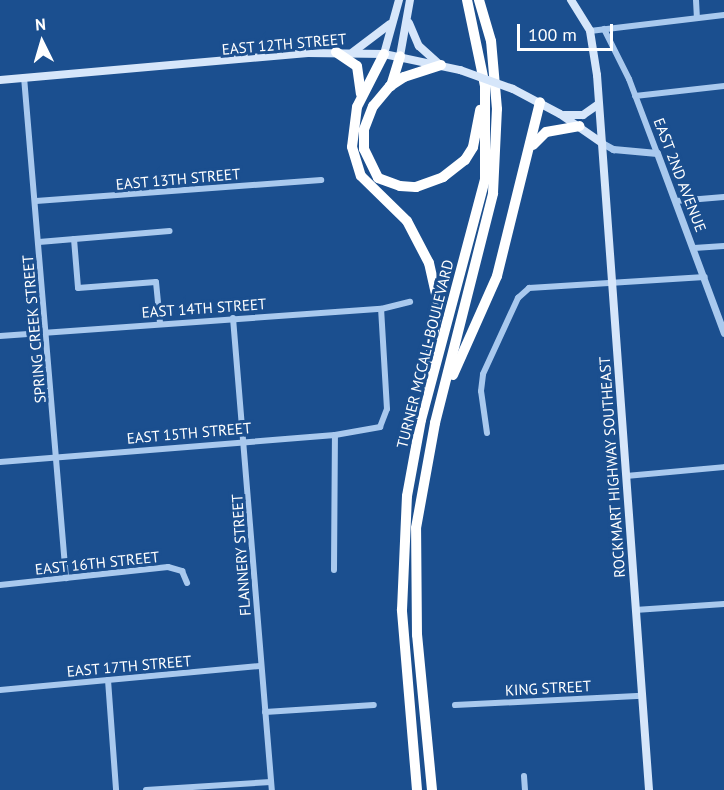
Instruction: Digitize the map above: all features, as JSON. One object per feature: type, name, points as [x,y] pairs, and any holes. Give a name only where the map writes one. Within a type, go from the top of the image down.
[{"type":"highway","name":"TURNER MCCALL BOULEVARD","points":[[417,790],[402,574],[407,496],[421,420],[485,180],[485,86],[467,0]]},
{"type":"highway","name":"TURNER MCCALL BOULEVARD","points":[[432,790],[414,568],[422,487],[493,193],[497,109],[491,41],[479,0]]},
{"type":"highway","points":[[336,52],[357,66],[361,99]]},
{"type":"highway","points":[[384,54],[361,99],[352,129],[357,168],[415,231],[429,263],[438,303],[421,420]]},
{"type":"highway","points":[[400,56],[390,86],[373,106],[364,130],[364,149],[378,178],[400,186],[416,187],[443,177],[465,160],[473,147],[485,86]]},
{"type":"highway","points":[[390,86],[441,65]]},
{"type":"highway","points":[[444,394],[488,304],[532,145],[540,102]]},
{"type":"highway","points":[[532,145],[546,132],[579,126]]},
{"type":"main road","points":[[384,54],[399,0]]},
{"type":"main road","points":[[400,56],[409,21],[410,0]]},
{"type":"main road","points":[[571,0],[590,31]]},
{"type":"main road","points":[[409,21],[419,46],[441,65]]},
{"type":"main road","points":[[352,52],[379,36],[393,22]]},
{"type":"main road","name":"ROCKMART HIGHWAY SOUTHEAST","points":[[590,31],[599,104],[613,284],[649,790]]},
{"type":"main road","name":"EAST 12TH STREET","points":[[0,80],[336,52],[384,54],[460,70],[513,89],[560,114],[602,143]]},
{"type":"main road","points":[[560,114],[583,115],[599,104]]},
{"type":"street","points":[[696,0],[697,17]]},
{"type":"street","points":[[590,31],[724,15]]},
{"type":"street","name":"EAST 2ND AVENUE","points":[[604,29],[635,96],[705,277],[724,333]]},
{"type":"street","name":"SPRING CREEK STREET","points":[[24,77],[66,578]]},
{"type":"street","points":[[635,96],[724,86]]},
{"type":"street","name":"EAST 12TH STREET","points":[[602,143],[613,149],[657,153]]},
{"type":"street","name":"EAST 13TH STREET","points":[[36,201],[321,180]]},
{"type":"street","points":[[676,201],[724,197]]},
{"type":"street","points":[[39,242],[170,231]]},
{"type":"street","points":[[74,239],[78,288],[156,282],[160,323]]},
{"type":"street","points":[[694,248],[724,246]]},
{"type":"street","points":[[488,433],[481,383],[518,298],[532,287],[705,277]]},
{"type":"street","name":"EAST 14TH STREET","points":[[0,336],[381,309],[410,302]]},
{"type":"street","name":"EAST 15TH STREET","points":[[0,462],[245,440],[335,435],[380,427],[387,409],[381,309]]},
{"type":"street","name":"FLANNERY STREET","points":[[234,318],[245,440],[260,666],[272,790]]},
{"type":"street","points":[[334,570],[335,435]]},
{"type":"street","points":[[626,476],[724,467]]},
{"type":"street","name":"EAST 16TH STREET","points":[[0,585],[175,567],[182,571],[187,583]]},
{"type":"street","points":[[636,610],[724,604]]},
{"type":"street","name":"EAST 17TH STREET","points":[[0,690],[260,666]]},
{"type":"street","points":[[108,680],[116,790]]},
{"type":"street","name":"KING STREET","points":[[454,705],[642,696]]},
{"type":"street","points":[[265,712],[374,705]]},
{"type":"street","points":[[524,776],[525,790]]},
{"type":"street","points":[[146,790],[271,782]]}]
